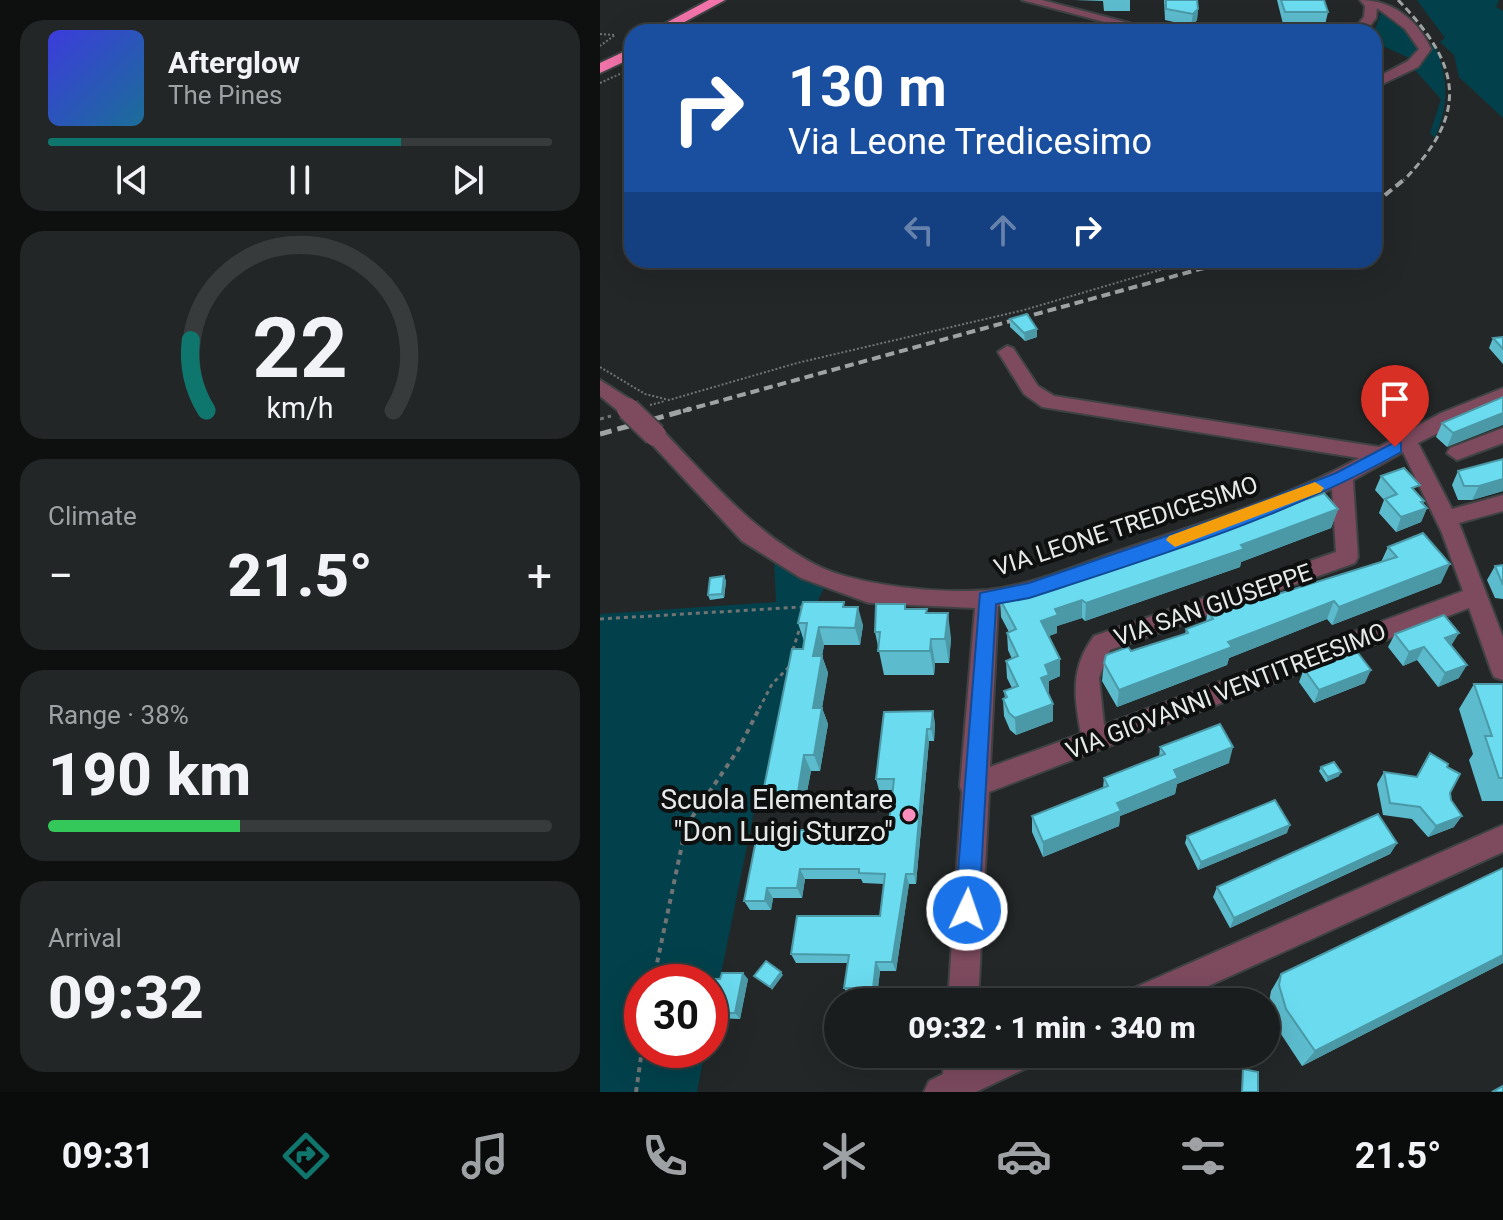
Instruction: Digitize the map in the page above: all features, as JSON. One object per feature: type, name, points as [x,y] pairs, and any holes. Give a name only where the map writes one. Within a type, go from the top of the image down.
[{"type":"highway","points":[[672,24],[719,0]]},
{"type":"highway","points":[[688,24],[734,0]]},
{"type":"highway","points":[[600,59],[624,48]]},
{"type":"highway","points":[[600,69],[624,56]]},
{"type":"street","points":[[1028,0],[1127,24]]},
{"type":"street","points":[[1365,24],[1370,18],[1369,0]]},
{"type":"street","points":[[1369,0],[1396,15],[1425,49],[1413,64],[1382,80]]},
{"type":"street","points":[[1007,352],[1031,390],[1049,402],[1395,448],[1430,482],[1478,595],[1497,630],[1503,670]]},
{"type":"street","name":"VIA LEONE TREDICESIMO","points":[[600,386],[655,435],[750,535],[809,572],[869,594],[987,599],[1044,586],[1232,521],[1351,472],[1499,400]]},
{"type":"street","points":[[1457,453],[1503,435]]},
{"type":"street","points":[[1395,448],[1396,456],[1430,482]]},
{"type":"street","points":[[1351,472],[1386,460],[1410,466]]},
{"type":"street","name":"VIA SAN GIUSEPPE","points":[[1095,742],[1085,688],[1089,657],[1102,643],[1347,557],[1351,472]]},
{"type":"street","points":[[1450,526],[1503,503]]},
{"type":"street","points":[[1450,526],[1503,519]]},
{"type":"street","name":"VIA GIOVANNI VENTITREESIMO","points":[[973,786],[1478,595]]},
{"type":"street","points":[[964,988],[973,786],[987,599]]},
{"type":"street","points":[[1169,988],[1503,838]]},
{"type":"street","points":[[954,1080],[985,1068]]},
{"type":"path","points":[[600,34],[615,35],[600,46]]},
{"type":"path","points":[[600,367],[645,394],[669,400],[797,363],[1024,310],[1161,268]]},
{"type":"path","points":[[600,619],[808,606],[791,665],[772,684],[738,750],[686,826],[657,964]]},
{"type":"path","points":[[636,1092],[639,1068]]},
{"type":"shaded area","points":[[1417,0],[1499,0],[1496,7],[1503,11],[1503,118],[1459,77],[1454,55],[1440,42],[1445,38]]},
{"type":"shaded area","points":[[1382,9],[1427,46],[1435,45],[1446,91],[1435,138],[1430,133],[1441,99],[1414,69],[1418,62],[1382,46],[1382,24],[1377,24]]},
{"type":"shaded area","points":[[774,561],[825,586],[808,620],[771,807],[755,807],[723,964],[624,964],[624,1068],[702,1068],[697,1092],[600,1092],[600,614],[776,602]]},
{"type":"building","points":[[1166,0],[1197,0],[1198,9],[1193,14],[1166,9]]},
{"type":"building","points":[[1281,0],[1324,0],[1328,12],[1285,12]]},
{"type":"building","points":[[1027,314],[1037,329],[1024,333],[1010,319]]},
{"type":"building","points":[[1503,337],[1503,349],[1493,338]]},
{"type":"building","points":[[1503,397],[1503,413],[1453,433],[1442,423]]},
{"type":"building","points":[[1503,459],[1503,479],[1479,486],[1464,486],[1458,471]]},
{"type":"building","points":[[1404,468],[1420,485],[1412,488],[1427,508],[1401,517],[1385,499],[1397,494],[1381,476]]},
{"type":"building","points":[[1324,493],[1338,509],[1241,545],[1244,549],[1086,603],[1082,600],[1055,609],[1058,615],[1041,621],[1060,659],[1045,665],[1049,675],[1041,678],[1053,704],[1015,718],[1009,713],[1003,699],[1007,697],[1004,691],[1018,686],[1006,661],[1018,656],[1007,633],[1016,629],[1000,599],[1229,529]]},
{"type":"building","points":[[1423,533],[1450,564],[1339,607],[1334,601],[1228,642],[1232,647],[1119,690],[1104,663],[1106,655],[1128,647],[1131,651],[1188,633],[1186,629],[1213,619],[1208,611],[1260,591],[1265,598],[1397,557],[1388,547]]},
{"type":"building","points":[[1503,565],[1503,585],[1495,566]]},
{"type":"building","points":[[724,576],[722,594],[708,595],[710,578]]},
{"type":"building","points":[[803,602],[844,602],[843,607],[858,607],[855,628],[819,627],[813,656],[822,656],[813,708],[822,708],[814,755],[804,755],[798,792],[763,792],[792,649],[803,649],[807,623],[798,623]]},
{"type":"building","points":[[876,604],[905,604],[905,609],[948,613],[945,639],[931,639],[930,651],[878,651],[880,632],[875,632]]},
{"type":"building","points":[[1444,615],[1459,633],[1445,638],[1467,665],[1445,673],[1424,647],[1409,652],[1395,634]]},
{"type":"building","points":[[1355,649],[1371,670],[1319,690],[1304,669]]},
{"type":"building","points":[[1474,684],[1503,684],[1503,778],[1499,778],[1485,736],[1492,736]]},
{"type":"building","points":[[933,711],[931,729],[927,729],[914,874],[906,874],[892,962],[876,962],[873,988],[844,988],[849,955],[791,954],[797,916],[880,916],[885,874],[859,873],[859,869],[800,869],[797,888],[767,888],[765,901],[744,901],[758,830],[810,830],[808,841],[887,840],[894,779],[876,779],[884,712]]},
{"type":"building","points":[[1220,724],[1233,747],[1174,770],[1178,778],[1117,803],[1121,811],[1043,842],[1032,816],[1108,786],[1104,778],[1165,754],[1160,747]]},
{"type":"building","points":[[1430,753],[1460,774],[1450,793],[1462,816],[1436,826],[1420,807],[1390,803],[1384,772],[1417,777]]},
{"type":"building","points":[[1334,762],[1341,772],[1328,777],[1321,767]]},
{"type":"building","points":[[1275,800],[1290,825],[1201,862],[1187,836]]},
{"type":"building","points":[[1378,814],[1397,843],[1234,918],[1217,887]]},
{"type":"building","points":[[1503,868],[1503,955],[1315,1051],[1286,1009],[1279,985],[1281,974]]},
{"type":"building","points":[[766,961],[781,972],[770,987],[754,976]]},
{"type":"building","points":[[728,973],[743,973],[735,1013],[728,1013]]},
{"type":"building","points":[[1243,1069],[1258,1072],[1258,1092],[1242,1092]]},
{"type":"railway","points":[[1398,0],[1435,46],[1445,68],[1449,89],[1448,110],[1440,132],[1405,179]]},
{"type":"railway","points":[[1382,198],[1405,179]]},
{"type":"railway","points":[[683,411],[1204,268]]},
{"type":"railway","points":[[600,434],[690,409]]},
{"type":"slow traffic","points":[[1175,540],[1315,488]]},
{"type":"place","name":"Scuola Elementare \"Don Luigi Sturzo\"","points":[[909,815]]},
{"type":"route","points":[[967,910],[987,599],[1029,590],[1232,521],[1342,477],[1395,447]]}]
